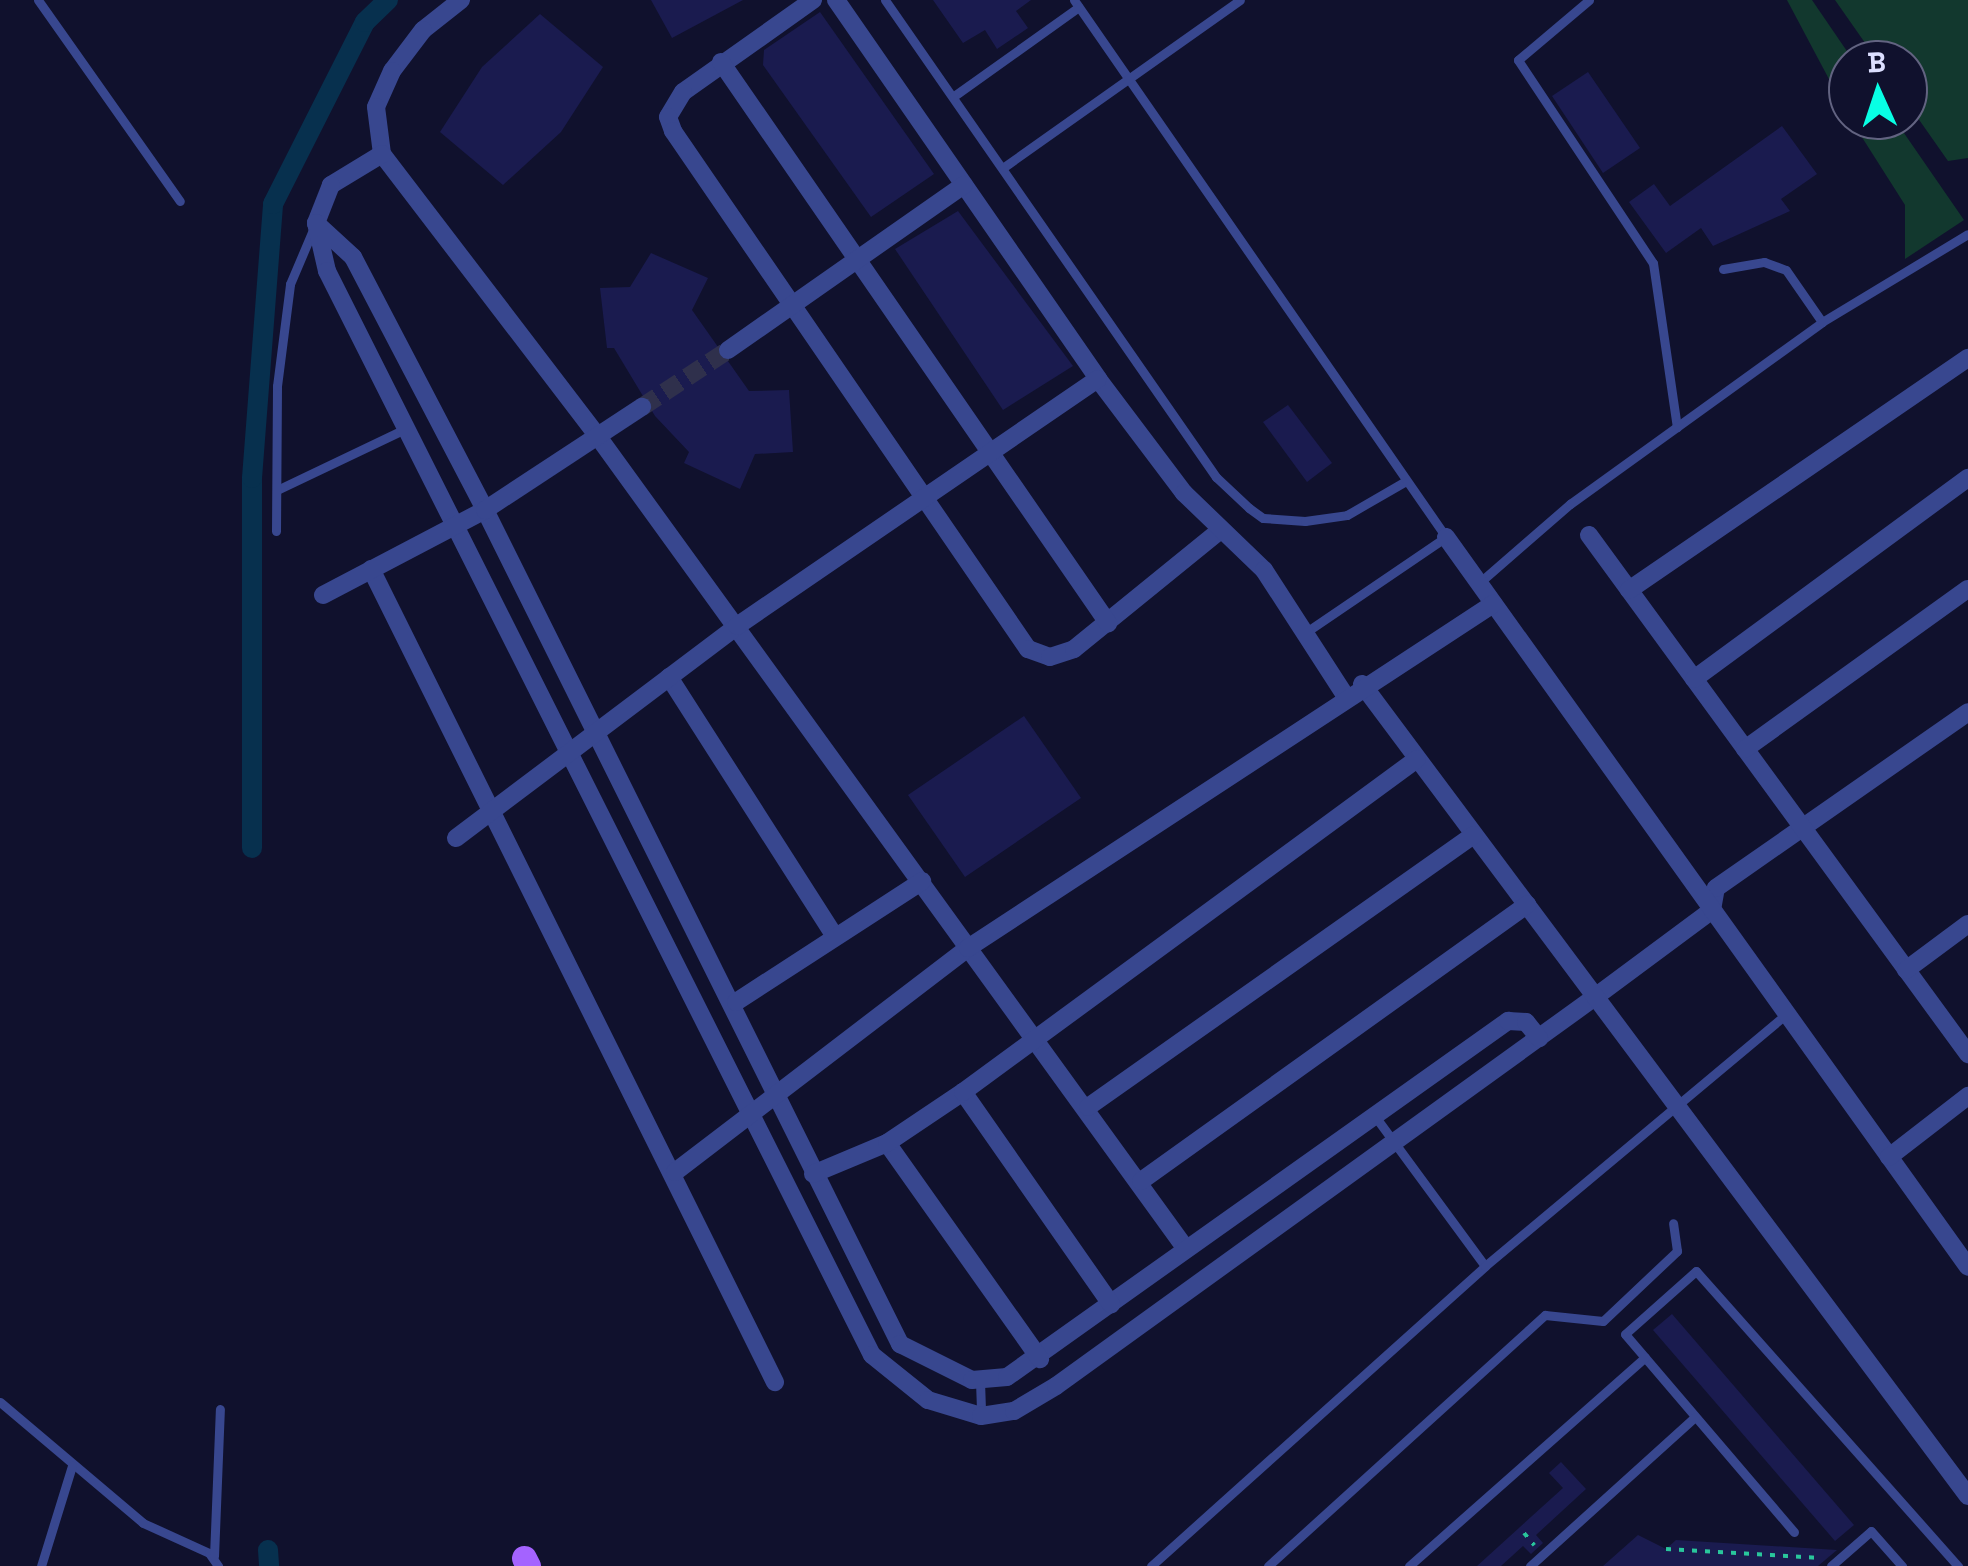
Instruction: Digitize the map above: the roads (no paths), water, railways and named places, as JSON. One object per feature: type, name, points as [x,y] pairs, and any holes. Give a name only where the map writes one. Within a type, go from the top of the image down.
[{"type":"street","points":[[461,0],[423,30],[392,70],[376,107],[382,154],[599,438],[1088,1108],[1186,1249]]},
{"type":"street","points":[[813,0],[720,62],[672,105],[672,132],[793,302],[920,501],[1028,649],[1050,657],[1108,623],[1218,532]]},
{"type":"street","points":[[836,0],[1098,378],[1218,532],[1264,570],[1345,694]]},
{"type":"street","points":[[720,62],[1108,623]]},
{"type":"street","points":[[382,154],[331,185],[316,223],[327,271],[460,523],[872,1355],[928,1400],[981,1416],[1014,1411],[1056,1386],[1712,910],[1716,888],[1800,827],[1964,723]]},
{"type":"street","points":[[728,350],[964,186]]},
{"type":"street","points":[[316,223],[353,257],[485,510],[736,1002],[813,1174],[900,1344],[980,1381],[1040,1360],[1186,1249],[1378,1119],[1508,1021],[1526,1022],[1539,1038]]},
{"type":"street","points":[[1629,590],[1968,358]]},
{"type":"street","points":[[456,838],[737,626],[1098,378]]},
{"type":"street","points":[[323,595],[485,510],[642,407]]},
{"type":"street","points":[[1694,679],[1968,478]]},
{"type":"street","points":[[1589,535],[1968,1054]]},
{"type":"street","points":[[1446,538],[1968,1267]]},
{"type":"street","points":[[371,570],[675,1172],[774,1382]]},
{"type":"street","points":[[1746,750],[1968,589]]},
{"type":"street","points":[[675,1172],[779,1097],[968,948],[1345,694],[1493,604]]},
{"type":"street","points":[[669,678],[835,937]]},
{"type":"street","points":[[1362,684],[1968,1496]]},
{"type":"street","points":[[813,1174],[887,1143],[963,1092],[1418,759]]},
{"type":"street","points":[[1088,1108],[1474,834]]},
{"type":"street","points":[[736,1002],[922,880]]},
{"type":"street","points":[[1141,1182],[1527,906]]},
{"type":"street","points":[[1906,970],[1968,924]]},
{"type":"street","points":[[963,1092],[1112,1304]]},
{"type":"street","points":[[1889,1156],[1968,1096]]},
{"type":"street","points":[[887,1143],[1040,1360]]},
{"type":"lane","points":[[38,0],[180,201]]},
{"type":"lane","points":[[885,0],[1216,477],[1249,508],[1263,518],[1319,519],[1347,514],[1406,482]]},
{"type":"lane","points":[[1004,167],[1240,0]]},
{"type":"lane","points":[[1589,0],[1518,60],[1653,263],[1677,427]]},
{"type":"lane","points":[[954,96],[1076,4],[1446,538],[1306,632]]},
{"type":"lane","points":[[276,532],[277,386],[290,284],[316,223]]},
{"type":"lane","points":[[1478,584],[1519,543],[1822,322],[1968,234]]},
{"type":"lane","points":[[1723,269],[1764,262],[1786,270],[1822,322]]},
{"type":"lane","points":[[276,490],[411,426]]},
{"type":"lane","points":[[1150,1566],[1674,1102],[1787,1014]]},
{"type":"lane","points":[[1378,1119],[1485,1266]]},
{"type":"lane","points":[[1268,1566],[1545,1315],[1603,1321],[1677,1251],[1674,1223]]},
{"type":"lane","points":[[1794,1532],[1624,1334],[1696,1271],[1958,1566]]},
{"type":"lane","points":[[1408,1566],[1645,1357]]},
{"type":"lane","points":[[980,1381],[981,1416]]},
{"type":"lane","points":[[0,1402],[143,1524],[216,1561],[220,1409]]},
{"type":"lane","points":[[1530,1566],[1696,1417]]},
{"type":"lane","points":[[41,1566],[72,1466]]},
{"type":"lane","points":[[1827,1562],[1871,1531],[1902,1566]]},
{"type":"waterway","points":[[252,848],[252,478],[273,204],[365,22],[388,0]]},
{"type":"waterway","points":[[268,1550],[269,1566]]},
{"type":"tunnel","points":[[642,407],[728,350]]}]
